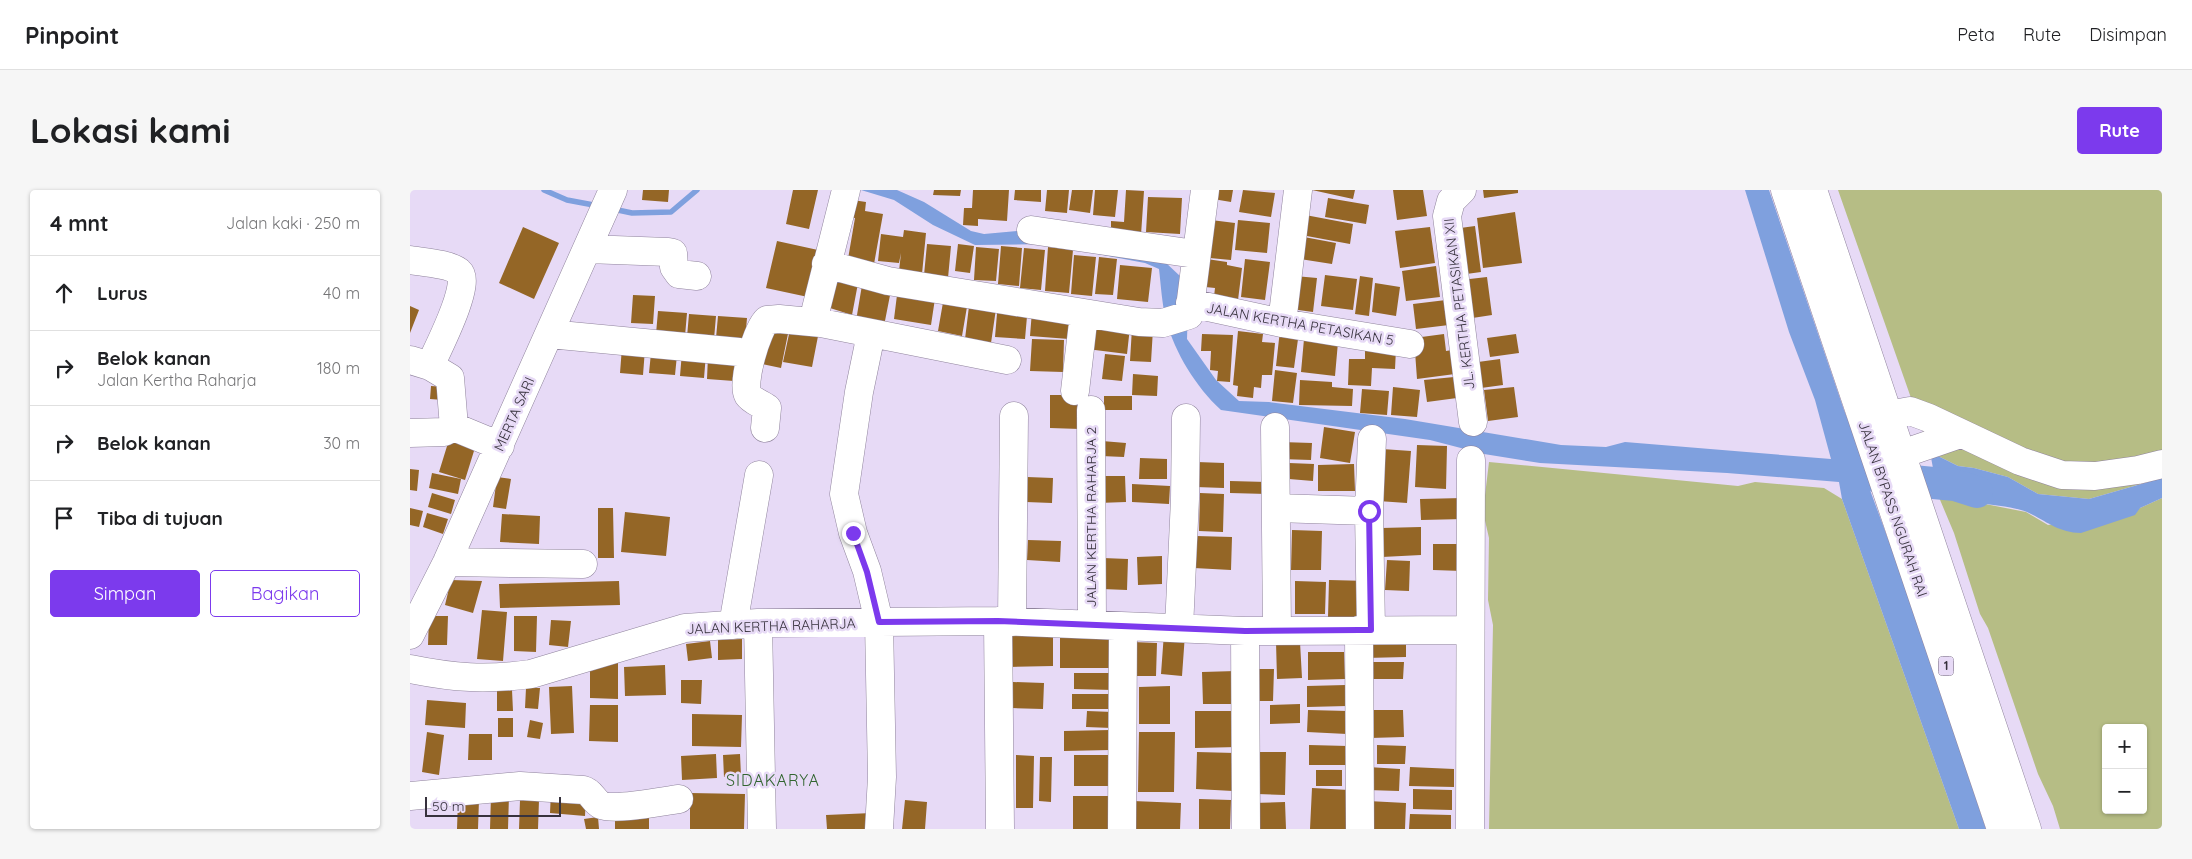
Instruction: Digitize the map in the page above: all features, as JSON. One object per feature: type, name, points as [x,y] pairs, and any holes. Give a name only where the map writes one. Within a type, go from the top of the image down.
[{"type":"main road","name":"MERTA SARI","points":[[410,636],[445,568],[613,190]]},
{"type":"main road","points":[[820,323],[816,317],[816,310],[846,190]]},
{"type":"main road","points":[[826,264],[888,281],[1084,314],[1139,322],[1163,323],[1189,309],[1205,190]]},
{"type":"main road","points":[[1282,323],[1298,190]]},
{"type":"main road","name":"JL. KERTHA PETASIKAN XII","points":[[1462,190],[1451,201],[1447,216],[1473,422]]},
{"type":"main road","name":"JALAN BYPASS NGURAH RAI","points":[[1785,190],[2001,829]]},
{"type":"main road","name":"JALAN BYPASS NGURAH RAI","points":[[1813,190],[2027,829]]},
{"type":"main road","points":[[1031,230],[1195,254]]},
{"type":"main road","points":[[590,240],[673,253],[674,267],[680,274],[697,276]]},
{"type":"main road","points":[[410,260],[448,267],[459,271],[463,278],[459,298],[420,363],[450,378],[454,427]]},
{"type":"main road","name":"JALAN KERTHA PETASIKAN 5","points":[[1189,309],[1410,344]]},
{"type":"main road","name":"JALAN KERTHA RAHARJA 2","points":[[1084,314],[1083,400],[1092,624]]},
{"type":"main road","points":[[766,428],[767,408],[751,398],[746,389],[751,356],[764,323],[771,318],[820,323],[1007,360]]},
{"type":"main road","points":[[549,334],[738,352]]},
{"type":"main road","points":[[870,334],[859,392],[844,494],[853,533],[870,581],[879,622],[882,777],[879,829]]},
{"type":"main road","points":[[1888,415],[1910,411],[1929,418],[2020,462],[2062,475],[2104,475],[2162,464]]},
{"type":"main road","points":[[1000,829],[1005,622],[1014,416]]},
{"type":"main road","points":[[1179,628],[1185,499],[1186,418]]},
{"type":"main road","points":[[410,433],[444,432],[454,427],[500,446]]},
{"type":"main road","points":[[1275,427],[1276,631]]},
{"type":"main road","points":[[1903,458],[1960,434]]},
{"type":"main road","points":[[1360,829],[1372,439]]},
{"type":"main road","points":[[1470,829],[1471,460]]},
{"type":"main road","points":[[759,475],[745,624],[762,829]]},
{"type":"main road","points":[[1276,508],[1369,511]]},
{"type":"main road","points":[[445,568],[583,564]]},
{"type":"main road","points":[[445,568],[526,576]]},
{"type":"main road","name":"JALAN KERTHA RAHARJA","points":[[410,669],[465,679],[531,674],[685,628],[745,624],[1005,622],[1245,631],[1470,630]]},
{"type":"main road","points":[[1122,829],[1123,627]]},
{"type":"main road","points":[[1245,631],[1246,829]]},
{"type":"main road","points":[[410,796],[520,786],[583,790],[590,793],[599,804],[607,806],[648,804],[679,799]]},
{"type":"green space","points":[[1838,190],[2162,190],[2162,478],[2089,499],[2038,494],[2008,477],[1958,466],[1930,452]]},
{"type":"green space","points":[[1489,462],[1738,486],[1755,482],[1824,488],[1842,499],[1959,829],[1489,829],[1493,625],[1488,600],[1489,538],[1483,512]]},
{"type":"green space","points":[[1945,490],[1952,491],[1975,502],[2026,512],[2048,525],[2140,508],[2162,498],[2162,829],[2060,829],[2053,806],[2038,774],[1988,628],[1980,614],[1954,533],[1938,495]]},
{"type":"water","points":[[861,190],[897,190],[924,202],[971,231],[984,234],[1017,231],[1042,233],[1164,261],[1181,277],[1188,304],[1187,339],[1216,380],[1239,401],[1269,402],[1405,419],[1561,445],[1606,447],[1625,442],[1831,459],[1815,400],[1789,332],[1745,190],[1769,190],[1844,410],[1863,457],[1870,490],[1905,585],[1986,829],[1959,829],[1842,499],[1839,482],[1727,473],[1540,463],[1484,454],[1430,440],[1221,410],[1195,380],[1175,345],[1165,314],[1159,269],[1145,263],[1045,244],[975,245],[933,225],[894,200]]},
{"type":"water","points":[[1930,452],[1958,466],[2008,477],[2038,494],[2089,499],[2162,478],[2162,498],[2140,508],[2135,515],[2081,533],[2065,531],[2021,510],[1977,502],[1945,490],[1938,495]]},
{"type":"building","points":[[643,190],[669,190],[668,202],[642,200]]},
{"type":"building","points":[[793,190],[818,190],[809,229],[786,224]]},
{"type":"building","points":[[934,190],[961,190],[960,196],[933,195]]},
{"type":"building","points":[[973,190],[1009,190],[1007,221],[978,219],[978,226],[963,225],[964,208],[972,208]]},
{"type":"building","points":[[1015,190],[1041,190],[1041,202],[1014,200]]},
{"type":"building","points":[[1047,190],[1069,190],[1067,213],[1045,211]]},
{"type":"building","points":[[1072,190],[1093,190],[1090,213],[1069,210]]},
{"type":"building","points":[[1095,190],[1118,190],[1115,217],[1093,215]]},
{"type":"building","points":[[1126,190],[1144,191],[1141,235],[1111,232],[1111,221],[1124,222]]},
{"type":"building","points":[[1208,190],[1233,190],[1231,202],[1207,198]]},
{"type":"building","points":[[1243,190],[1275,193],[1271,217],[1239,212]]},
{"type":"building","points":[[1312,190],[1355,190],[1353,199]]},
{"type":"building","points":[[1393,190],[1423,190],[1427,216],[1397,220]]},
{"type":"building","points":[[1483,190],[1518,190],[1518,193],[1484,198]]},
{"type":"building","points":[[1148,197],[1182,198],[1180,234],[1146,232]]},
{"type":"building","points":[[1328,198],[1369,205],[1366,224],[1325,217]]},
{"type":"building","points":[[846,199],[866,202],[865,211],[883,214],[874,264],[848,259],[855,218],[843,216]]},
{"type":"building","points":[[1515,212],[1522,263],[1483,268],[1477,218]]},
{"type":"building","points":[[1300,214],[1353,224],[1350,244],[1296,234]]},
{"type":"building","points":[[1203,219],[1235,223],[1231,260],[1199,257]]},
{"type":"building","points":[[1238,220],[1270,223],[1267,253],[1235,250]]},
{"type":"building","points":[[1475,226],[1481,272],[1459,275],[1453,229]]},
{"type":"building","points":[[523,227],[559,243],[534,299],[499,283]]},
{"type":"building","points":[[1430,227],[1435,263],[1400,268],[1395,231]]},
{"type":"building","points":[[904,230],[926,233],[922,274],[899,271],[901,253],[899,263],[878,261],[881,234],[903,237]]},
{"type":"building","points":[[1304,237],[1336,243],[1332,264],[1300,259]]},
{"type":"building","points":[[777,241],[818,250],[808,297],[766,288]]},
{"type":"building","points":[[927,244],[951,246],[948,278],[924,275]]},
{"type":"building","points":[[958,244],[974,246],[970,273],[955,271]]},
{"type":"building","points":[[1001,246],[1022,248],[1019,286],[998,284]]},
{"type":"building","points":[[976,247],[999,249],[996,281],[974,280]]},
{"type":"building","points":[[1048,247],[1073,250],[1069,293],[1045,291]]},
{"type":"building","points":[[1024,248],[1045,250],[1041,290],[1020,288]]},
{"type":"building","points":[[1074,255],[1096,257],[1092,296],[1071,294]]},
{"type":"building","points":[[1099,257],[1117,259],[1113,295],[1095,294]]},
{"type":"building","points":[[1200,258],[1227,262],[1227,265],[1242,268],[1237,308],[1213,305],[1215,288],[1196,286]]},
{"type":"building","points":[[1245,259],[1270,262],[1265,300],[1241,297]]},
{"type":"building","points":[[1120,265],[1152,268],[1148,302],[1117,299]]},
{"type":"building","points":[[1436,266],[1440,297],[1406,301],[1402,271]]},
{"type":"building","points":[[1325,275],[1357,279],[1353,310],[1321,306]]},
{"type":"building","points":[[1295,276],[1317,278],[1313,312],[1291,309]]},
{"type":"building","points":[[1360,276],[1373,278],[1369,316],[1355,314]]},
{"type":"building","points":[[837,277],[859,278],[852,315],[830,308]]},
{"type":"building","points":[[1487,277],[1492,315],[1466,319],[1461,280]]},
{"type":"building","points":[[863,279],[892,285],[884,326],[856,321]]},
{"type":"building","points":[[1375,283],[1400,287],[1396,316],[1372,312]]},
{"type":"building","points":[[898,287],[936,292],[931,325],[894,319]]},
{"type":"building","points":[[945,291],[969,295],[962,336],[938,331]]},
{"type":"building","points":[[633,295],[655,296],[653,324],[631,323]]},
{"type":"building","points":[[970,298],[997,302],[991,343],[965,339]]},
{"type":"building","points":[[1446,300],[1449,325],[1416,329],[1413,304]]},
{"type":"building","points":[[998,302],[1028,305],[1025,339],[995,337]]},
{"type":"building","points":[[410,306],[419,310],[410,333]]},
{"type":"building","points":[[658,311],[687,313],[685,336],[656,334]]},
{"type":"building","points":[[1032,311],[1070,314],[1069,339],[1030,336]]},
{"type":"building","points":[[689,314],[716,316],[714,339],[687,337]]},
{"type":"building","points":[[718,316],[747,318],[745,341],[716,338]]},
{"type":"building","points":[[770,320],[790,324],[781,368],[762,364]]},
{"type":"building","points":[[1090,322],[1130,327],[1127,354],[1087,349]]},
{"type":"building","points":[[791,325],[819,331],[812,367],[783,362]]},
{"type":"building","points":[[1132,328],[1153,329],[1151,362],[1130,361]]},
{"type":"building","points":[[1280,330],[1299,332],[1294,368],[1276,366]]},
{"type":"building","points":[[1238,331],[1263,334],[1262,342],[1275,343],[1272,375],[1262,375],[1261,388],[1254,387],[1253,398],[1237,396],[1238,386],[1233,385]]},
{"type":"building","points":[[1202,334],[1233,335],[1230,382],[1217,381],[1218,371],[1210,370],[1211,351],[1201,351]]},
{"type":"building","points":[[1444,334],[1446,351],[1452,350],[1455,374],[1417,379],[1414,338]]},
{"type":"building","points":[[1516,334],[1519,353],[1490,357],[1487,338]]},
{"type":"building","points":[[1032,339],[1064,340],[1063,372],[1030,371]]},
{"type":"building","points":[[1304,339],[1338,342],[1335,376],[1301,372]]},
{"type":"building","points":[[622,347],[645,349],[643,375],[620,373]]},
{"type":"building","points":[[1365,347],[1396,349],[1395,369],[1372,368],[1371,386],[1348,385],[1349,359],[1365,359]]},
{"type":"building","points":[[682,352],[706,354],[704,378],[680,376]]},
{"type":"building","points":[[651,353],[677,355],[675,375],[649,373]]},
{"type":"building","points":[[1105,354],[1125,356],[1122,381],[1102,379]]},
{"type":"building","points":[[708,356],[735,358],[734,381],[707,379]]},
{"type":"building","points":[[1500,359],[1503,385],[1481,388],[1478,362]]},
{"type":"building","points":[[1275,370],[1297,373],[1293,403],[1272,401]]},
{"type":"building","points":[[1133,374],[1158,376],[1157,396],[1132,395]]},
{"type":"building","points":[[1454,377],[1457,398],[1427,402],[1424,380]]},
{"type":"building","points":[[1300,380],[1332,382],[1332,387],[1353,389],[1352,406],[1299,405]]},
{"type":"building","points":[[431,386],[445,387],[443,400],[430,399]]},
{"type":"building","points":[[1393,387],[1420,390],[1417,417],[1391,415]]},
{"type":"building","points":[[1514,387],[1518,417],[1488,421],[1484,390]]},
{"type":"building","points":[[1362,389],[1389,391],[1387,415],[1360,413]]},
{"type":"building","points":[[1050,395],[1080,395],[1080,429],[1050,428]]},
{"type":"building","points":[[1104,396],[1132,396],[1132,410],[1104,410]]},
{"type":"building","points":[[1324,427],[1355,432],[1350,463],[1320,458]]},
{"type":"building","points":[[452,430],[478,438],[465,480],[439,472]]},
{"type":"building","points":[[1102,441],[1126,443],[1124,457],[1101,456]]},
{"type":"building","points":[[1281,442],[1312,443],[1311,460],[1280,459]]},
{"type":"building","points":[[1417,445],[1447,446],[1446,489],[1415,487]]},
{"type":"building","points":[[1382,449],[1411,451],[1407,503],[1378,501]]},
{"type":"building","points":[[1140,458],[1167,459],[1167,479],[1139,479]]},
{"type":"building","points":[[1197,462],[1224,463],[1224,488],[1196,487]]},
{"type":"building","points":[[1289,463],[1314,464],[1313,481],[1289,479]]},
{"type":"building","points":[[1354,464],[1355,491],[1318,491],[1318,465]]},
{"type":"building","points":[[410,469],[419,470],[417,491],[410,490]]},
{"type":"building","points":[[432,473],[461,479],[458,494],[429,488]]},
{"type":"building","points":[[1098,476],[1125,476],[1126,502],[1098,503]]},
{"type":"building","points":[[497,477],[511,479],[506,509],[493,507]]},
{"type":"building","points":[[1027,477],[1053,478],[1052,503],[1026,502]]},
{"type":"building","points":[[1230,481],[1267,482],[1267,494],[1230,493]]},
{"type":"building","points":[[1132,484],[1170,486],[1169,504],[1132,502]]},
{"type":"building","points":[[432,493],[455,500],[451,514],[428,507]]},
{"type":"building","points":[[1200,493],[1224,494],[1223,532],[1199,531]]},
{"type":"building","points":[[1463,498],[1464,519],[1421,520],[1420,499]]},
{"type":"building","points":[[410,508],[423,511],[419,527],[410,525]]},
{"type":"building","points":[[598,508],[613,508],[614,558],[598,558]]},
{"type":"building","points":[[625,512],[670,517],[666,556],[621,552]]},
{"type":"building","points":[[427,513],[448,519],[443,534],[423,527]]},
{"type":"building","points":[[502,514],[540,516],[539,544],[500,542]]},
{"type":"building","points":[[1421,527],[1421,555],[1382,557],[1381,528]]},
{"type":"building","points":[[1292,530],[1322,531],[1321,570],[1291,570]]},
{"type":"building","points":[[1196,536],[1232,537],[1231,570],[1194,568]]},
{"type":"building","points":[[1028,540],[1061,541],[1060,562],[1027,560]]},
{"type":"building","points":[[1433,544],[1463,544],[1462,571],[1433,570]]},
{"type":"building","points":[[1162,556],[1162,584],[1138,585],[1137,557]]},
{"type":"building","points":[[1103,558],[1128,559],[1127,590],[1102,589]]},
{"type":"building","points":[[1387,560],[1410,561],[1409,591],[1385,590]]},
{"type":"building","points":[[451,580],[482,581],[473,613],[445,605]]},
{"type":"building","points":[[1329,580],[1369,581],[1368,618],[1328,617]]},
{"type":"building","points":[[619,581],[620,605],[500,608],[499,584]]},
{"type":"building","points":[[1295,581],[1326,582],[1325,614],[1295,614]]},
{"type":"building","points":[[482,610],[507,612],[503,661],[477,659]]},
{"type":"building","points":[[429,616],[448,616],[447,645],[428,645]]},
{"type":"building","points":[[514,616],[537,616],[536,652],[514,651]]},
{"type":"building","points":[[551,620],[571,621],[568,647],[549,645]]},
{"type":"building","points":[[1365,632],[1406,632],[1406,657],[1365,658]]},
{"type":"building","points":[[1164,633],[1185,634],[1182,676],[1161,674]]},
{"type":"building","points":[[1053,635],[1053,666],[1008,667],[1008,636]]},
{"type":"building","points":[[1060,635],[1109,635],[1109,668],[1060,668]]},
{"type":"building","points":[[742,639],[742,659],[718,660],[718,640]]},
{"type":"building","points":[[710,641],[712,658],[688,661],[686,644]]},
{"type":"building","points":[[1133,642],[1157,643],[1156,676],[1133,676]]},
{"type":"building","points":[[1276,642],[1300,642],[1302,678],[1277,679]]},
{"type":"building","points":[[1308,652],[1344,652],[1345,679],[1308,680]]},
{"type":"building","points":[[590,662],[618,662],[618,699],[590,698]]},
{"type":"building","points":[[1371,662],[1404,662],[1403,679],[1371,679]]},
{"type":"building","points":[[665,665],[666,695],[625,696],[624,667]]},
{"type":"building","points":[[1254,669],[1274,669],[1273,701],[1253,701]]},
{"type":"building","points":[[1236,671],[1236,704],[1203,704],[1202,672]]},
{"type":"building","points":[[1074,673],[1113,673],[1113,690],[1074,689]]},
{"type":"building","points":[[681,680],[702,680],[701,704],[681,703]]},
{"type":"building","points":[[1013,682],[1044,683],[1043,709],[1012,708]]},
{"type":"building","points":[[1346,685],[1347,706],[1307,707],[1307,686]]},
{"type":"building","points":[[572,686],[574,733],[551,734],[549,687]]},
{"type":"building","points":[[1170,686],[1170,724],[1139,724],[1139,687]]},
{"type":"building","points":[[526,688],[540,688],[538,709],[525,708]]},
{"type":"building","points":[[512,690],[513,711],[497,711],[497,691]]},
{"type":"building","points":[[1072,694],[1116,694],[1116,709],[1072,709]]},
{"type":"building","points":[[427,700],[466,703],[465,728],[425,725]]},
{"type":"building","points":[[1300,704],[1300,723],[1270,724],[1270,705]]},
{"type":"building","points":[[590,705],[618,705],[618,742],[589,741]]},
{"type":"building","points":[[1308,710],[1348,711],[1347,734],[1307,732]]},
{"type":"building","points":[[1370,710],[1403,710],[1404,737],[1370,738]]},
{"type":"building","points":[[1087,711],[1113,712],[1112,728],[1086,727]]},
{"type":"building","points":[[1195,711],[1238,711],[1238,747],[1195,748]]},
{"type":"building","points":[[692,714],[742,715],[741,747],[692,746]]},
{"type":"building","points":[[498,718],[513,718],[513,737],[498,737]]},
{"type":"building","points":[[530,720],[543,723],[540,739],[527,737]]},
{"type":"building","points":[[1110,730],[1110,750],[1064,751],[1064,731]]},
{"type":"building","points":[[427,732],[444,735],[439,775],[422,772]]},
{"type":"building","points":[[1139,732],[1175,732],[1174,792],[1138,792]]},
{"type":"building","points":[[469,734],[492,734],[492,760],[468,760]]},
{"type":"building","points":[[1309,745],[1348,746],[1348,765],[1309,765]]},
{"type":"building","points":[[1377,745],[1406,746],[1405,764],[1377,764]]},
{"type":"building","points":[[1197,752],[1235,753],[1233,791],[1196,789]]},
{"type":"building","points":[[1258,752],[1286,752],[1285,795],[1257,794]]},
{"type":"building","points":[[716,754],[717,778],[682,780],[681,756]]},
{"type":"building","points":[[740,754],[741,776],[724,777],[723,755]]},
{"type":"building","points":[[1016,755],[1034,756],[1033,808],[1016,808]]},
{"type":"building","points":[[1074,755],[1109,755],[1109,786],[1074,786]]},
{"type":"building","points":[[1040,757],[1052,757],[1051,802],[1039,801]]},
{"type":"building","points":[[1368,767],[1400,769],[1399,791],[1367,790]]},
{"type":"building","points":[[1410,767],[1454,769],[1454,787],[1409,786]]},
{"type":"building","points":[[1316,770],[1342,770],[1342,786],[1316,786]]},
{"type":"building","points":[[1312,788],[1349,790],[1347,829],[1310,829]]},
{"type":"building","points":[[1413,789],[1452,790],[1452,810],[1413,809]]},
{"type":"building","points":[[551,791],[586,794],[585,816],[550,813]]},
{"type":"building","points":[[690,793],[745,794],[744,829],[690,829]]},
{"type":"building","points":[[491,795],[509,795],[508,829],[490,829]]},
{"type":"building","points":[[1073,796],[1108,796],[1108,829],[1073,829]]},
{"type":"building","points":[[458,799],[479,800],[478,829],[457,829]]},
{"type":"building","points":[[1199,799],[1231,800],[1230,829],[1199,829]]},
{"type":"building","points":[[520,800],[539,800],[538,829],[519,829]]},
{"type":"building","points":[[905,800],[927,802],[925,829],[902,829]]},
{"type":"building","points":[[1133,801],[1181,803],[1180,829],[1132,829]]},
{"type":"building","points":[[1368,801],[1406,803],[1405,829],[1366,829]]},
{"type":"building","points":[[1285,802],[1286,829],[1253,829],[1252,803]]},
{"type":"building","points":[[615,812],[649,812],[649,829],[615,829]]},
{"type":"building","points":[[872,813],[873,829],[827,829],[826,815]]},
{"type":"building","points":[[1410,814],[1451,815],[1451,829],[1409,829]]},
{"type":"building","points":[[598,817],[599,829],[586,829],[584,819]]},
{"type":"waterway","points":[[544,190],[567,200],[599,206]]},
{"type":"waterway","points":[[613,209],[632,213],[671,212],[697,190]]},
{"type":"waterway","points":[[1880,478],[1955,485],[1977,492]]},
{"type":"district","name":"SIDAKARYA","points":[[773,780]]},
{"type":"route","points":[[853,533],[875,599],[879,622],[998,621],[1245,631],[1371,630],[1369,511]]}]
